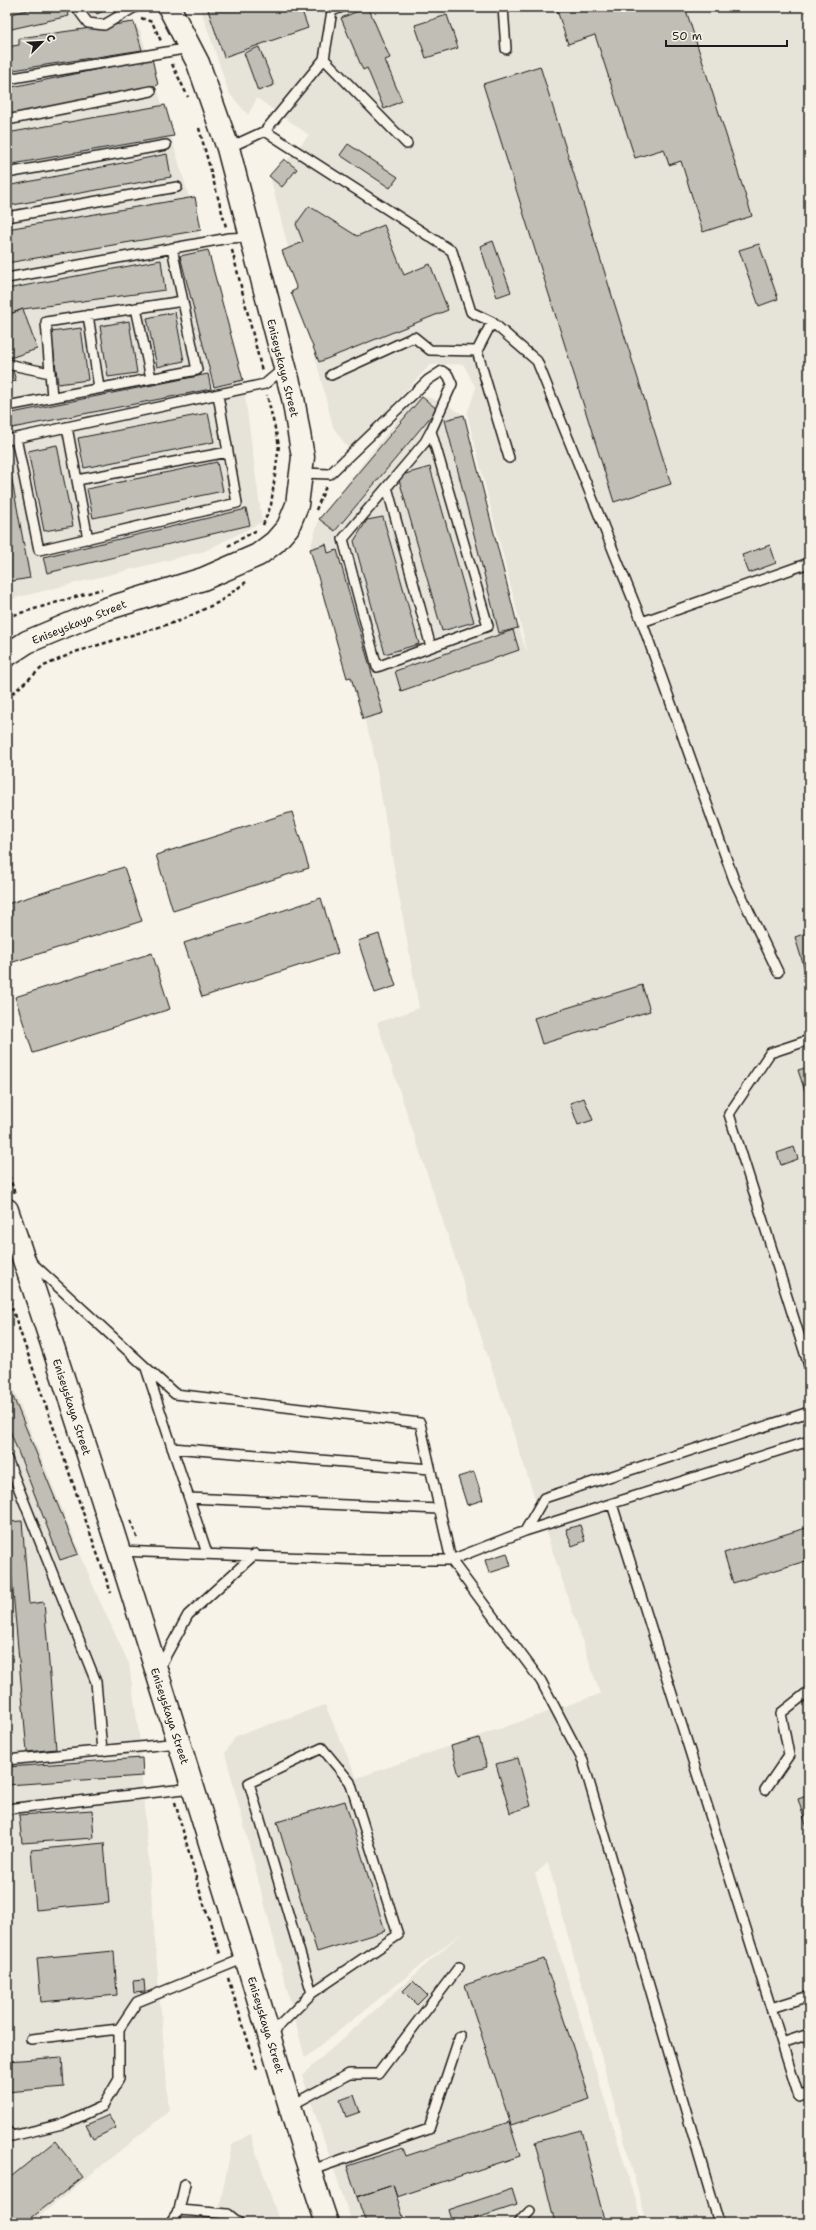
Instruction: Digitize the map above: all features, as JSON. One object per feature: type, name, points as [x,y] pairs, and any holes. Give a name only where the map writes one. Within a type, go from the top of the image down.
[{"type":"street","name":"Eniseyskaya Street","points":[[7,655],[27,642],[106,609],[203,579],[258,555],[275,542],[288,527],[297,505],[302,473],[302,457],[293,398],[228,148],[198,63],[169,7]]},
{"type":"street","name":"Eniseyskaya Street","points":[[7,1210],[179,1743],[270,2035],[309,2172],[327,2223]]},
{"type":"lane","points":[[76,7],[88,23],[104,25],[135,7]]},
{"type":"lane","points":[[228,148],[265,131],[324,59],[332,11],[342,7]]},
{"type":"lane","points":[[503,7],[506,49]]},
{"type":"lane","points":[[7,79],[190,48]]},
{"type":"lane","points":[[324,59],[407,144]]},
{"type":"lane","points":[[7,120],[151,91]]},
{"type":"lane","points":[[265,131],[452,251],[471,312],[492,322],[536,361],[642,622],[734,880],[778,972]]},
{"type":"lane","points":[[7,173],[166,145]]},
{"type":"lane","points":[[7,217],[177,187]]},
{"type":"lane","points":[[7,278],[229,238],[250,237]]},
{"type":"lane","points":[[7,406],[197,370],[172,248]]},
{"type":"lane","points":[[52,398],[46,322],[183,301]]},
{"type":"lane","points":[[136,308],[151,378]]},
{"type":"lane","points":[[88,315],[99,388]]},
{"type":"lane","points":[[492,322],[478,351],[509,458]]},
{"type":"lane","points":[[332,375],[414,337],[430,350],[478,351]]},
{"type":"lane","points":[[7,364],[50,373]]},
{"type":"lane","points":[[218,394],[237,503],[39,550],[11,439],[218,394],[265,384],[284,368]]},
{"type":"lane","points":[[302,473],[330,474],[428,380],[442,371],[448,376],[452,384],[425,442],[343,539],[377,667],[488,626],[431,431]]},
{"type":"lane","points":[[67,427],[88,539]]},
{"type":"lane","points":[[77,480],[228,452]]},
{"type":"lane","points":[[387,487],[431,647]]},
{"type":"lane","points":[[642,622],[809,563]]},
{"type":"lane","points":[[809,1040],[770,1053],[729,1114],[809,1366]]},
{"type":"lane","points":[[22,1253],[175,1394],[420,1424],[451,1560],[541,1681],[583,1762],[719,2223]]},
{"type":"lane","points":[[145,1366],[207,1553]]},
{"type":"lane","points":[[525,1531],[544,1498],[809,1412]]},
{"type":"lane","points":[[118,1551],[255,1554],[367,1560],[451,1560],[525,1531],[809,1441]]},
{"type":"lane","points":[[172,1448],[430,1469]]},
{"type":"lane","points":[[7,1459],[96,1682],[102,1751]]},
{"type":"lane","points":[[189,1498],[439,1509]]},
{"type":"lane","points":[[612,1504],[799,2097],[809,2094]]},
{"type":"lane","points":[[156,1672],[188,1615],[255,1554]]},
{"type":"lane","points":[[765,1790],[789,1755],[781,1713],[809,1691]]},
{"type":"lane","points":[[7,1760],[179,1743]]},
{"type":"lane","points":[[270,2035],[312,1993],[398,1935],[350,1782],[322,1748],[249,1783],[312,1993]]},
{"type":"lane","points":[[7,1809],[193,1788]]},
{"type":"lane","points":[[7,2130],[12,2136],[66,2123],[102,2106],[119,2079],[119,2029],[137,2002],[245,1958]]},
{"type":"lane","points":[[290,2106],[349,2074],[378,2074],[459,1967]]},
{"type":"lane","points":[[771,2008],[809,1996]]},
{"type":"lane","points":[[31,2039],[119,2029]]},
{"type":"lane","points":[[782,2043],[809,2034]]},
{"type":"lane","points":[[309,2172],[429,2129],[460,2036]]},
{"type":"lane","points":[[170,2223],[179,2210],[186,2184]]},
{"type":"lane","points":[[179,2210],[228,2214],[239,2223]]},
{"type":"lane","points":[[518,2223],[530,2211]]},
{"type":"lane","points":[[225,2223],[228,2214]]},
{"type":"shaded area","points":[[7,7],[113,7],[140,30],[243,381],[262,522],[205,551],[7,600]]},
{"type":"shaded area","points":[[200,7],[809,7],[809,2223],[647,2223],[548,1863],[535,1874],[643,2223],[352,2223],[302,2075],[466,1929],[305,2058],[225,1753],[236,1736],[325,1705],[357,1778],[600,1694],[377,1023],[419,1008],[372,744],[351,677],[347,678],[310,549],[319,519],[418,394],[444,403],[464,415],[518,628],[528,654],[467,414],[476,388],[463,364],[430,365],[350,451],[333,427],[271,180],[309,135],[257,98],[248,115],[229,93]]},
{"type":"shaded area","points":[[7,1373],[97,1595],[129,1664],[142,1755],[7,1769]]},
{"type":"shaded area","points":[[140,1756],[169,2111],[31,2223],[7,2223],[7,1771]]},
{"type":"shaded area","points":[[250,2134],[280,2223],[216,2223],[232,2145]]},
{"type":"building","points":[[40,7],[67,7],[69,16],[7,30],[7,15]]},
{"type":"building","points":[[92,7],[112,7],[97,14]]},
{"type":"building","points":[[207,7],[313,7],[302,11],[308,28],[224,57]]},
{"type":"building","points":[[368,7],[390,58],[385,60],[402,101],[384,109],[367,68],[363,70],[341,18]]},
{"type":"building","points":[[556,7],[685,7],[752,216],[703,232],[681,161],[669,165],[664,149],[635,158],[595,35],[568,44]]},
{"type":"building","points":[[447,15],[458,48],[426,58],[415,25]]},
{"type":"building","points":[[134,22],[142,50],[7,71],[7,47],[19,45],[19,38]]},
{"type":"building","points":[[259,47],[274,85],[258,91],[244,53]]},
{"type":"building","points":[[152,58],[158,85],[7,117],[7,88]]},
{"type":"building","points":[[540,66],[671,484],[614,502],[483,84]]},
{"type":"building","points":[[165,105],[174,136],[7,165],[7,133]]},
{"type":"building","points":[[348,144],[398,177],[390,188],[340,155]]},
{"type":"building","points":[[167,154],[171,177],[7,206],[7,186]]},
{"type":"building","points":[[284,159],[297,169],[282,187],[269,176]]},
{"type":"building","points":[[195,197],[201,230],[7,263],[7,229]]},
{"type":"building","points":[[309,206],[357,236],[384,225],[404,275],[430,264],[448,310],[319,362],[291,292],[297,289],[282,251],[303,242],[296,224]]},
{"type":"building","points":[[493,241],[511,292],[497,297],[480,246]]},
{"type":"building","points":[[759,244],[778,299],[759,306],[739,250]]},
{"type":"building","points":[[208,250],[243,380],[214,387],[180,256]]},
{"type":"building","points":[[161,260],[165,290],[23,309],[7,315],[7,289]]},
{"type":"building","points":[[23,309],[37,349],[7,359],[7,315]]},
{"type":"building","points":[[175,312],[184,361],[157,367],[147,318]]},
{"type":"building","points":[[129,321],[137,373],[108,377],[100,326]]},
{"type":"building","points":[[81,328],[88,380],[58,384],[51,332]]},
{"type":"building","points":[[12,367],[16,381],[7,383],[7,368]]},
{"type":"building","points":[[208,374],[211,389],[7,429],[7,414]]},
{"type":"building","points":[[422,397],[437,409],[335,531],[319,519]]},
{"type":"building","points":[[208,413],[214,442],[84,468],[78,438]]},
{"type":"building","points":[[464,415],[518,628],[499,633],[445,420]]},
{"type":"building","points":[[57,445],[73,526],[44,531],[28,451]]},
{"type":"building","points":[[7,453],[30,578],[7,582]]},
{"type":"building","points":[[217,462],[223,491],[93,518],[87,489]]},
{"type":"building","points":[[430,467],[474,622],[442,631],[398,476]]},
{"type":"building","points":[[246,509],[250,525],[47,573],[43,557]]},
{"type":"building","points":[[383,517],[419,644],[385,654],[354,541],[367,520]]},
{"type":"building","points":[[326,544],[328,553],[337,550],[383,713],[363,719],[351,677],[347,678],[310,549]]},
{"type":"building","points":[[770,545],[776,563],[749,573],[742,555]]},
{"type":"building","points":[[513,630],[519,650],[401,691],[395,671]]},
{"type":"building","points":[[292,812],[309,868],[173,911],[156,855]]},
{"type":"building","points":[[124,867],[142,921],[7,964],[7,904]]},
{"type":"building","points":[[321,898],[338,953],[202,997],[184,943]]},
{"type":"building","points":[[809,932],[809,976],[807,977],[795,937]]},
{"type":"building","points":[[379,934],[396,986],[375,993],[358,941]]},
{"type":"building","points":[[152,953],[170,1009],[33,1053],[15,997]]},
{"type":"building","points":[[642,985],[650,1011],[542,1044],[534,1018]]},
{"type":"building","points":[[809,1067],[809,1104],[798,1070]]},
{"type":"building","points":[[584,1098],[593,1120],[578,1125],[570,1103]]},
{"type":"building","points":[[794,1147],[798,1159],[781,1165],[777,1153]]},
{"type":"building","points":[[7,1382],[78,1554],[60,1560],[7,1423]]},
{"type":"building","points":[[474,1472],[483,1500],[467,1505],[458,1477]]},
{"type":"building","points":[[22,1521],[29,1604],[44,1602],[56,1749],[27,1752],[7,1522]]},
{"type":"building","points":[[580,1525],[585,1541],[572,1546],[566,1529]]},
{"type":"building","points":[[809,1527],[809,1560],[733,1583],[724,1553]]},
{"type":"building","points":[[507,1553],[511,1566],[489,1573],[485,1560]]},
{"type":"building","points":[[479,1738],[487,1767],[459,1775],[451,1746]]},
{"type":"building","points":[[142,1758],[143,1776],[7,1785],[7,1767]]},
{"type":"building","points":[[518,1758],[531,1806],[510,1813],[496,1764]]},
{"type":"building","points":[[809,1795],[809,1828],[807,1828],[798,1799]]},
{"type":"building","points":[[345,1801],[385,1931],[317,1952],[277,1822]]},
{"type":"building","points":[[92,1810],[94,1838],[22,1843],[19,1815]]},
{"type":"building","points":[[104,1843],[109,1903],[36,1910],[31,1850]]},
{"type":"building","points":[[114,1951],[117,1995],[41,2002],[37,1958]]},
{"type":"building","points":[[544,1959],[590,2099],[511,2125],[465,1985]]},
{"type":"building","points":[[144,1980],[145,1992],[134,1993],[133,1981]]},
{"type":"building","points":[[413,1981],[427,1995],[417,2005],[403,1991]]},
{"type":"building","points":[[62,2057],[64,2087],[7,2092],[7,2061]]},
{"type":"building","points":[[354,2095],[360,2112],[346,2117],[340,2100]]},
{"type":"building","points":[[109,2115],[116,2128],[93,2139],[86,2125]]},
{"type":"building","points":[[509,2122],[520,2156],[397,2197],[393,2185],[357,2197],[347,2166],[403,2148],[406,2156]]},
{"type":"building","points":[[581,2130],[605,2223],[555,2223],[535,2142]]},
{"type":"building","points":[[55,2141],[83,2177],[25,2223],[8,2223],[7,2180]]},
{"type":"building","points":[[393,2185],[405,2223],[366,2223],[357,2197]]},
{"type":"building","points":[[512,2189],[517,2205],[462,2223],[452,2223],[448,2210]]}]
